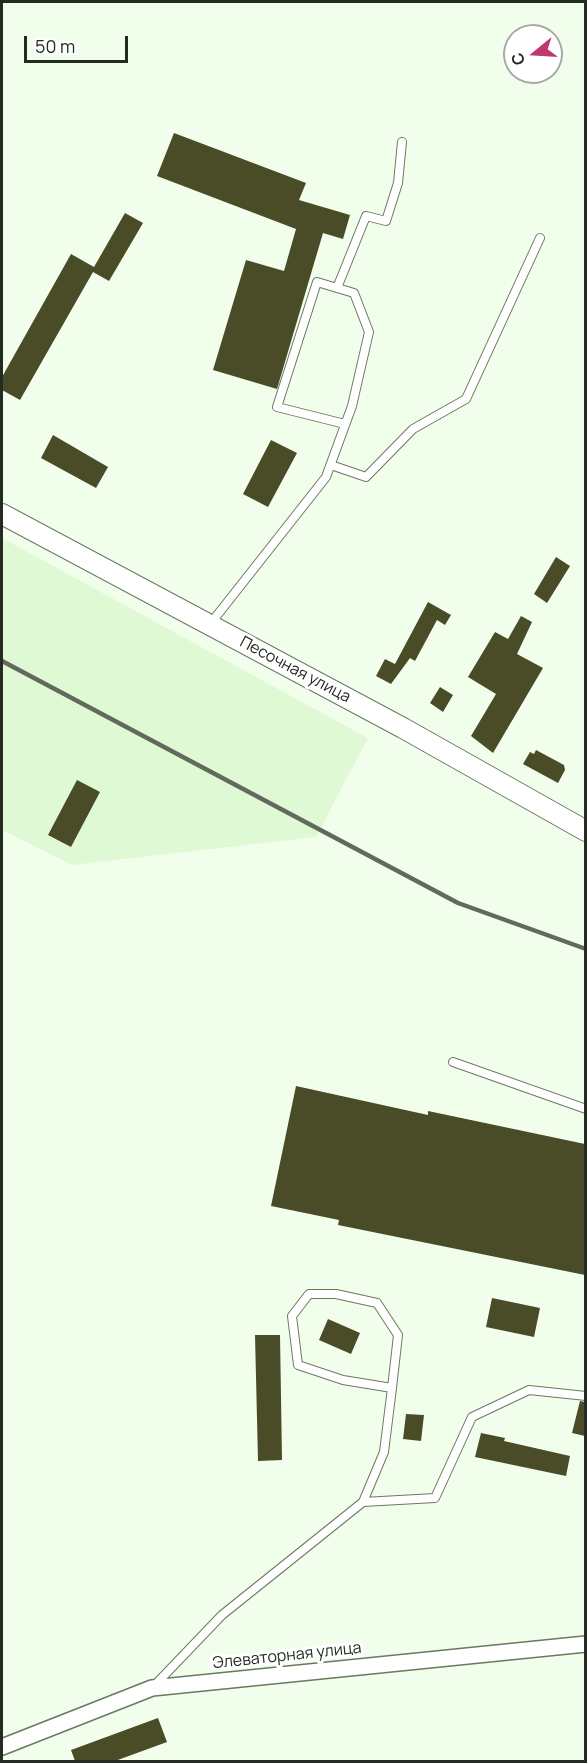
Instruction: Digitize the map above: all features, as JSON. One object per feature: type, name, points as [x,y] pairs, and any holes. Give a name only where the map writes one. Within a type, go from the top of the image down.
[{"type":"street","name":"Песочная улица","points":[[2,514],[403,728],[585,831]]},
{"type":"street","name":"Элеваторная улица","points":[[2,1747],[152,1688],[585,1644]]},
{"type":"lane","points":[[337,288],[366,216],[386,220],[398,183],[402,142]]},
{"type":"lane","points":[[330,465],[366,477],[413,429],[466,399],[540,238]]},
{"type":"lane","points":[[210,625],[326,477],[345,424],[369,332],[354,293],[317,282],[277,407],[345,424]]},
{"type":"lane","points":[[453,1062],[585,1109]]},
{"type":"lane","points":[[152,1688],[222,1615],[363,1502],[384,1452],[392,1388],[398,1335],[377,1303],[336,1294],[309,1294],[292,1316],[298,1365],[343,1380],[392,1388]]},
{"type":"lane","points":[[363,1502],[435,1498],[472,1417],[520,1394],[529,1390],[585,1396]]},
{"type":"shaded area","points":[[2,538],[368,738],[316,837],[72,865],[2,830]]},
{"type":"building","points":[[174,133],[306,183],[299,200],[350,215],[343,239],[323,233],[277,389],[213,370],[246,260],[284,271],[296,229],[157,176]]},
{"type":"building","points":[[125,213],[143,223],[109,281],[93,272],[20,400],[2,390],[2,377],[71,254],[94,267]]},
{"type":"building","points":[[53,435],[108,467],[96,488],[41,458]]},
{"type":"building","points":[[271,440],[297,453],[268,507],[243,494]]},
{"type":"building","points":[[556,557],[570,566],[547,603],[534,594]]},
{"type":"building","points":[[428,602],[451,615],[445,625],[437,620],[415,661],[410,658],[391,684],[376,676],[385,659],[395,664]]},
{"type":"building","points":[[521,616],[532,622],[517,654],[543,668],[493,753],[471,736],[496,694],[468,677],[495,632],[508,639]]},
{"type":"building","points":[[440,687],[453,695],[443,712],[430,703]]},
{"type":"building","points":[[536,750],[564,765],[565,770],[558,783],[523,764],[530,752],[534,754]]},
{"type":"building","points":[[77,780],[100,792],[71,847],[48,835]]},
{"type":"building","points":[[296,1086],[428,1115],[428,1111],[585,1144],[585,1275],[338,1225],[339,1220],[271,1206]]},
{"type":"building","points":[[492,1298],[540,1308],[534,1337],[486,1327]]},
{"type":"building","points":[[328,1319],[360,1333],[351,1354],[319,1340]]},
{"type":"building","points":[[255,1335],[280,1335],[282,1460],[258,1461]]},
{"type":"building","points":[[580,1401],[585,1402],[585,1436],[572,1433]]},
{"type":"building","points":[[406,1414],[424,1415],[421,1441],[403,1439]]},
{"type":"building","points":[[481,1433],[505,1438],[504,1441],[570,1456],[566,1476],[475,1457]]},
{"type":"building","points":[[158,1718],[167,1742],[115,1761],[75,1761],[71,1750]]},
{"type":"railway","points":[[2,661],[458,903],[586,949]]}]
